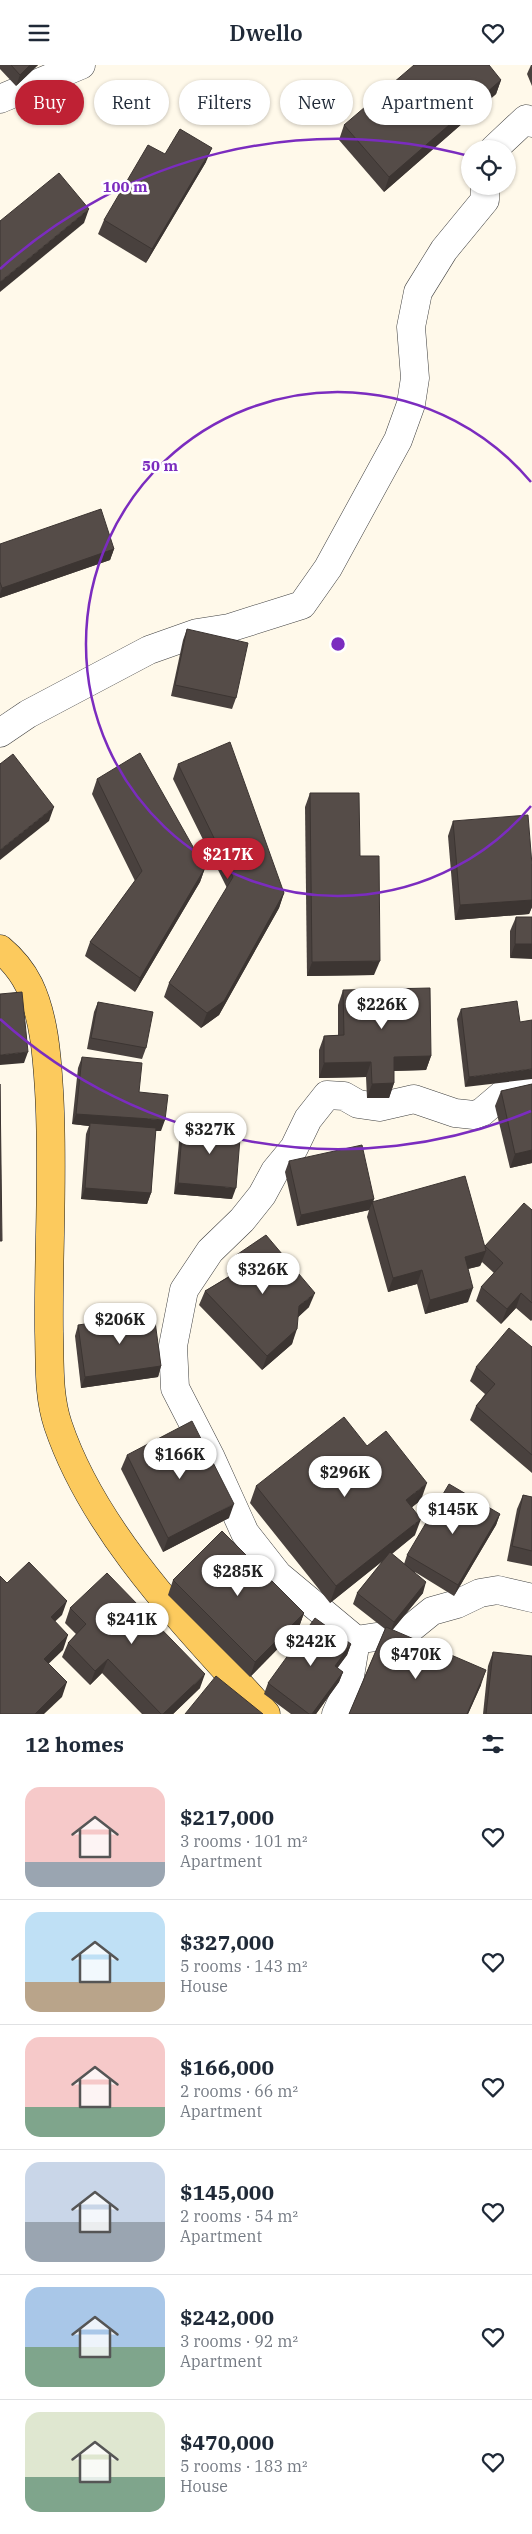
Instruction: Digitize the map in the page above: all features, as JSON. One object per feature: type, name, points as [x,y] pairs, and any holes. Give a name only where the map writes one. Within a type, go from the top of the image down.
[{"type":"main road","points":[[0,949],[13,960],[29,986],[45,1042],[52,1139],[48,1281],[49,1368],[52,1398],[58,1425],[86,1485],[127,1553],[266,1714]]},
{"type":"street","points":[[0,99],[81,65]]},
{"type":"street","points":[[504,140],[526,119],[532,123]]},
{"type":"street","points":[[0,733],[28,714],[149,650],[197,633],[229,628],[302,605],[328,568],[398,440],[411,404],[415,378],[411,327],[418,292],[444,250],[484,200],[484,195]]},
{"type":"street","points":[[532,1087],[502,1095],[482,1112],[474,1115],[455,1113],[414,1099],[378,1107],[358,1103],[344,1096],[327,1095],[308,1119],[294,1148],[275,1171],[262,1195],[242,1220],[210,1251],[184,1290],[173,1346],[174,1388],[211,1458],[245,1533],[278,1575],[356,1640],[376,1637],[400,1637],[432,1611],[457,1604],[480,1593],[498,1590],[532,1598]]},
{"type":"street","points":[[336,1714],[348,1688],[356,1640]]},
{"type":"building","points":[[11,65],[30,65],[20,75]]},
{"type":"building","points":[[414,65],[489,65],[501,80],[492,88],[492,80],[396,80]]},
{"type":"building","points":[[363,109],[363,125],[449,125],[389,177],[344,125],[353,125],[353,117]]},
{"type":"building","points":[[180,129],[212,148],[152,249],[104,220],[148,145],[165,154]]},
{"type":"building","points":[[59,173],[89,209],[0,282],[0,221]]},
{"type":"building","points":[[101,509],[114,549],[2,588],[0,582],[0,544]]},
{"type":"building","points":[[187,629],[248,643],[236,698],[175,685]]},
{"type":"building","points":[[230,742],[284,893],[224,1001],[207,1013],[169,983],[233,877],[178,764]]},
{"type":"building","points":[[140,753],[205,868],[140,978],[90,942],[142,871],[97,779]]},
{"type":"building","points":[[13,754],[54,807],[0,850],[0,764]]},
{"type":"building","points":[[310,793],[359,793],[360,856],[379,856],[380,961],[312,962]]},
{"type":"building","points":[[528,815],[532,865],[532,900],[460,905],[453,821]]},
{"type":"building","points":[[516,917],[532,917],[532,944],[515,944]]},
{"type":"building","points":[[430,988],[431,1056],[394,1057],[394,1083],[372,1084],[371,1062],[324,1063],[324,1036],[344,1035],[343,990]]},
{"type":"building","points":[[22,992],[28,1052],[0,1055],[0,994]]},
{"type":"building","points":[[517,1001],[520,1022],[532,1020],[532,1069],[469,1077],[461,1009]]},
{"type":"building","points":[[98,1002],[153,1012],[146,1048],[91,1038]]},
{"type":"building","points":[[82,1057],[142,1063],[139,1092],[168,1095],[165,1120],[76,1114]]},
{"type":"building","points":[[0,1084],[2,1241],[0,1241]]},
{"type":"building","points":[[532,1084],[532,1150],[515,1154],[501,1091]]},
{"type":"building","points":[[183,1122],[241,1126],[236,1188],[178,1183]]},
{"type":"building","points":[[90,1123],[156,1128],[151,1193],[85,1188]]},
{"type":"building","points":[[362,1145],[374,1199],[301,1215],[289,1161]]},
{"type":"building","points":[[465,1176],[486,1251],[465,1257],[473,1288],[430,1300],[422,1270],[393,1278],[372,1202]]},
{"type":"building","points":[[524,1203],[532,1210],[532,1303],[521,1293],[507,1309],[481,1287],[503,1263],[485,1246]]},
{"type":"building","points":[[266,1235],[315,1293],[299,1306],[297,1329],[267,1356],[205,1291],[239,1271],[232,1258]]},
{"type":"building","points":[[154,1314],[161,1366],[85,1377],[78,1325]]},
{"type":"building","points":[[509,1328],[532,1347],[532,1455],[476,1406],[495,1384],[476,1367]]},
{"type":"building","points":[[344,1417],[367,1446],[386,1431],[427,1483],[406,1500],[421,1519],[336,1586],[256,1486]]},
{"type":"building","points":[[192,1421],[234,1504],[168,1538],[127,1455]]},
{"type":"building","points":[[449,1484],[500,1514],[458,1585],[407,1555]]},
{"type":"building","points":[[523,1495],[532,1497],[532,1551],[512,1546]]},
{"type":"building","points":[[222,1531],[304,1613],[255,1662],[173,1580]]},
{"type":"building","points":[[390,1552],[426,1582],[394,1622],[357,1593]]},
{"type":"building","points":[[29,1562],[67,1601],[51,1617],[68,1635],[44,1659],[67,1682],[35,1714],[0,1714],[0,1576],[7,1583]]},
{"type":"building","points":[[107,1573],[205,1674],[163,1714],[108,1659],[95,1671],[68,1643],[86,1624],[70,1608]]},
{"type":"building","points":[[315,1618],[351,1644],[335,1666],[343,1672],[312,1714],[309,1714],[268,1683]]},
{"type":"building","points":[[386,1627],[486,1670],[467,1714],[349,1714]]},
{"type":"building","points":[[493,1652],[532,1656],[532,1714],[486,1714]]},
{"type":"building","points":[[216,1676],[263,1714],[185,1714]]}]
